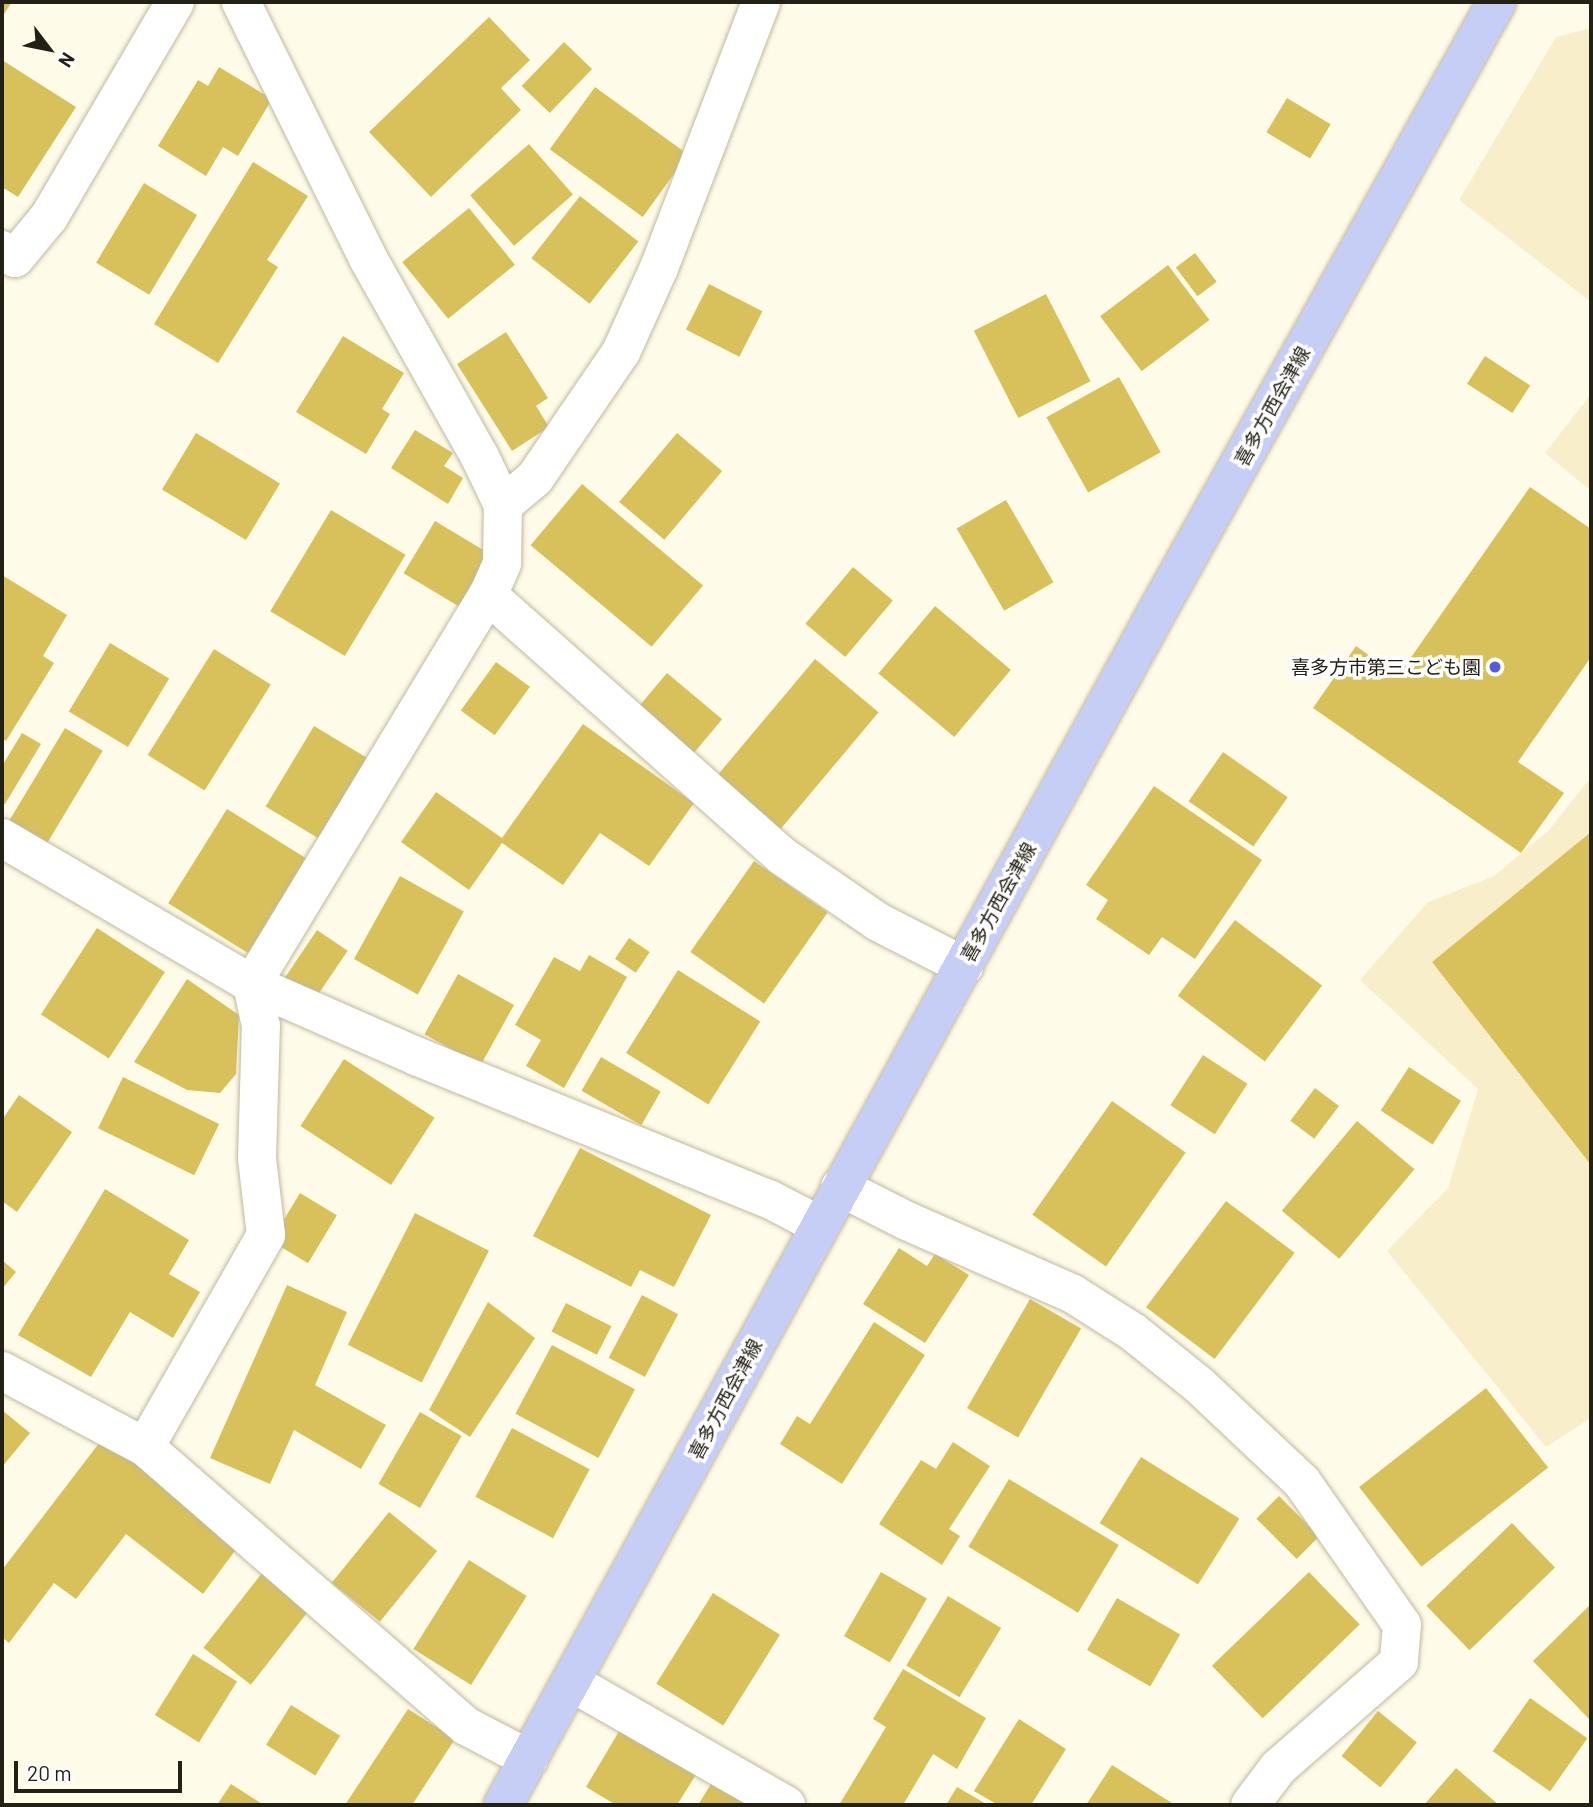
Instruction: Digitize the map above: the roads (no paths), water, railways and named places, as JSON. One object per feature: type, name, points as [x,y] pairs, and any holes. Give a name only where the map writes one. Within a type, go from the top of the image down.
[{"type":"main road","name":"喜多方西会津線","points":[[503,1805],[1153,619],[1497,2]]},
{"type":"street","points":[[2,250],[15,258],[48,217],[175,2]]},
{"type":"street","points":[[145,1447],[266,1235],[257,1157],[261,1026],[252,984],[488,595],[502,563],[503,505],[480,457],[368,258],[241,2]]},
{"type":"street","points":[[503,505],[535,478],[621,352],[659,268],[761,2]]},
{"type":"street","points":[[488,595],[782,856],[878,922],[964,966]]},
{"type":"street","points":[[2,838],[252,984],[416,1056],[769,1199],[820,1225]]},
{"type":"street","points":[[840,1187],[906,1221],[1073,1294],[1133,1332],[1199,1385],[1302,1482],[1402,1625],[1399,1662],[1278,1768],[1250,1805]]},
{"type":"street","points":[[2,1371],[145,1447],[466,1726],[529,1759]]},
{"type":"street","points":[[571,1682],[786,1805]]},
{"type":"place","name":"喜多方市第三こども園","points":[[1495,667]]}]
